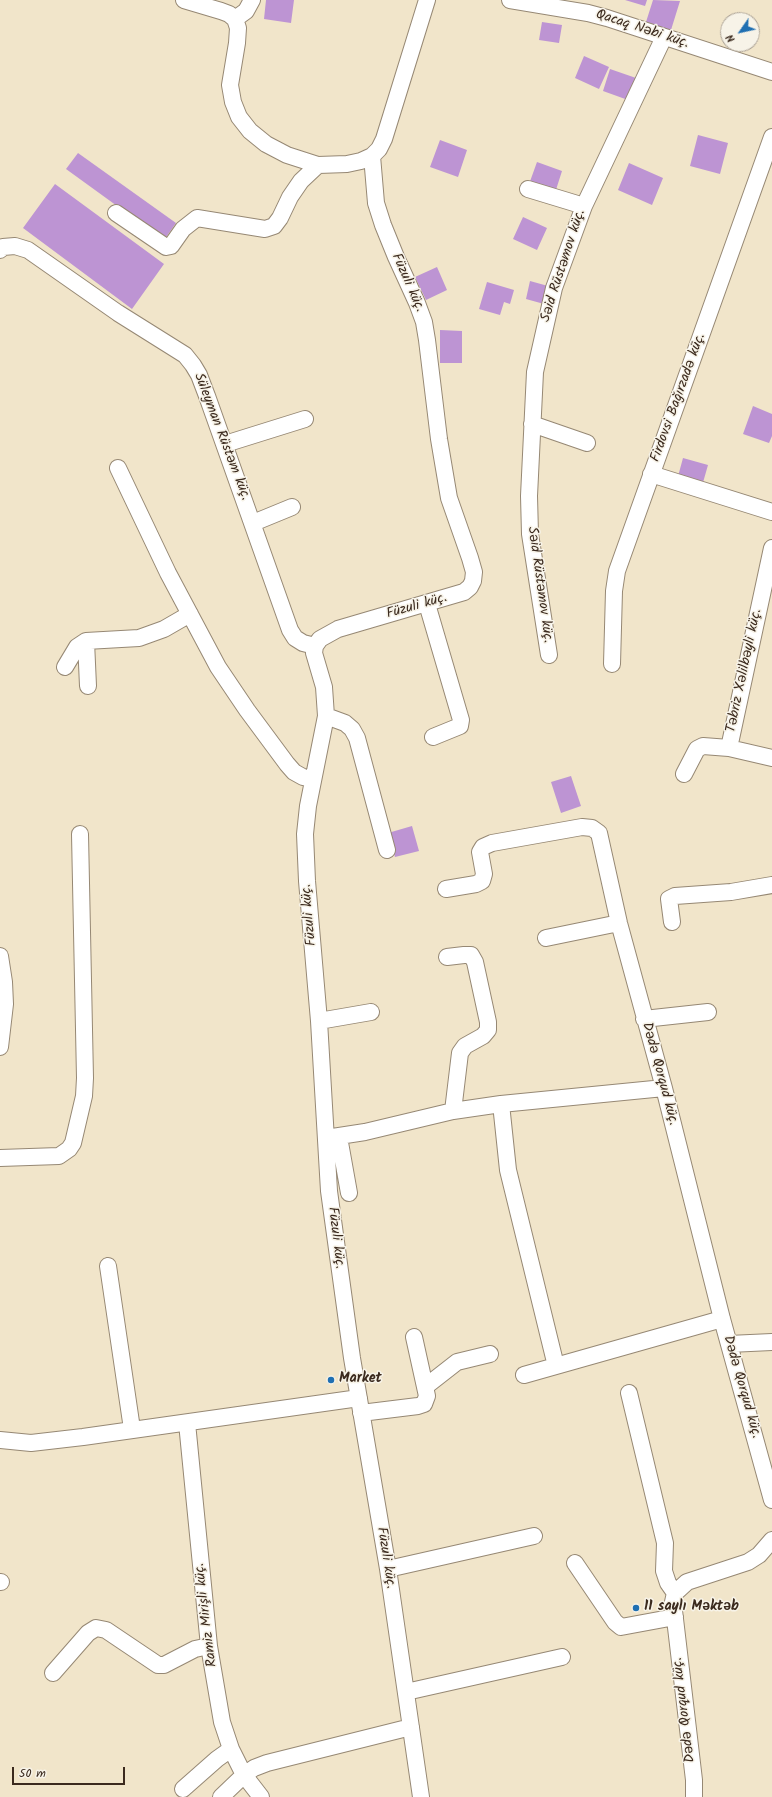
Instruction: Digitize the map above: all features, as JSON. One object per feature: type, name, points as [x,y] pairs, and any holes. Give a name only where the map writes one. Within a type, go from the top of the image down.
[{"type":"street","points":[[184,0],[229,14],[235,19],[238,28],[237,43],[230,85],[233,102],[239,117],[250,131],[266,144],[287,155],[318,165],[347,164],[361,161],[372,156],[379,149],[384,139],[427,0]]},
{"type":"street","points":[[235,19],[246,11],[252,0]]},
{"type":"street","name":"Qacaq Nəbi küç.","points":[[510,0],[589,7],[664,37],[772,72]]},
{"type":"street","name":"Səid Rüstəmov küç.","points":[[549,655],[530,534],[529,496],[535,372],[554,288],[584,206],[664,37]]},
{"type":"street","name":"Firdovsi Bağırzadə küç.","points":[[612,664],[614,591],[617,571],[772,137]]},
{"type":"street","name":"Füzuli küç.","points":[[372,156],[376,203],[382,225],[418,303],[424,322],[448,498],[474,572],[473,581],[470,587],[464,592],[338,629],[323,636],[315,646],[314,653],[324,687],[326,716],[312,779],[305,834],[306,881],[332,1138],[329,1190],[360,1406],[388,1569],[421,1797]]},
{"type":"street","points":[[116,213],[166,247],[172,246],[183,229],[197,218],[265,230],[274,226],[280,218],[290,197],[301,181],[318,165]]},
{"type":"street","points":[[528,189],[584,206]]},
{"type":"street","name":"Süleyman Rüstəm küç.","points":[[1,246],[15,246],[28,250],[118,313],[185,355],[199,374],[254,523],[290,630],[295,638],[303,643],[315,646]]},
{"type":"street","points":[[225,444],[305,419]]},
{"type":"street","points":[[532,424],[587,443]]},
{"type":"street","points":[[118,468],[190,614],[218,667],[247,710],[294,772],[303,777],[312,779]]},
{"type":"street","points":[[651,474],[772,512]]},
{"type":"street","points":[[254,523],[292,507]]},
{"type":"street","name":"Təbriz Xəlilbəyli küç.","points":[[729,748],[772,548]]},
{"type":"street","points":[[427,604],[461,720],[460,726],[432,737]]},
{"type":"street","points":[[65,667],[77,646],[86,641],[139,638],[159,631],[190,614]]},
{"type":"street","points":[[86,641],[88,686]]},
{"type":"street","points":[[326,716],[345,723],[352,729],[357,738],[388,850]]},
{"type":"street","points":[[684,774],[697,749],[703,746],[729,748],[772,758]]},
{"type":"street","name":"Dədə Qorqud küç.","points":[[446,889],[476,884],[482,881],[484,874],[480,852],[483,847],[492,843],[582,827],[592,828],[599,833],[619,923],[664,1088],[722,1319],[768,1463],[772,1500]]},
{"type":"street","points":[[0,1158],[59,1156],[69,1149],[73,1143],[84,1096],[85,1078],[80,834]]},
{"type":"street","points":[[672,922],[669,898],[675,896],[731,892],[772,885]]},
{"type":"street","points":[[546,938],[619,923]]},
{"type":"street","points":[[447,957],[464,954],[471,955],[475,962],[488,1022],[488,1030],[483,1036],[465,1046],[460,1053],[453,1111]]},
{"type":"street","points":[[0,956],[4,982],[5,1004],[0,1047]]},
{"type":"street","points":[[319,1021],[371,1012]]},
{"type":"street","points":[[644,1019],[708,1012]]},
{"type":"street","points":[[349,1193],[332,1138],[453,1111],[501,1104],[664,1088]]},
{"type":"street","points":[[501,1104],[508,1170],[556,1366]]},
{"type":"street","points":[[108,1266],[132,1429]]},
{"type":"street","points":[[524,1375],[722,1319]]},
{"type":"street","points":[[0,1440],[31,1443],[132,1429],[360,1406],[418,1406],[424,1404],[427,1396],[414,1337]]},
{"type":"street","points":[[729,1344],[772,1342]]},
{"type":"street","points":[[425,1387],[457,1362],[490,1354]]},
{"type":"street","points":[[629,1393],[665,1543],[664,1571],[668,1583],[675,1593],[687,1582],[748,1562],[758,1556],[772,1540]]},
{"type":"street","name":"Ramiz Mirişli küç.","points":[[187,1423],[209,1646],[222,1722],[231,1749],[244,1775],[261,1797]]},
{"type":"street","points":[[388,1569],[534,1536]]},
{"type":"street","points":[[575,1563],[615,1622],[621,1626],[675,1617]]},
{"type":"street","name":"Dədə Qorqud küç.","points":[[675,1593],[673,1602],[694,1780],[694,1797]]},
{"type":"street","points":[[53,1673],[88,1633],[96,1628],[106,1630],[158,1665],[164,1665],[195,1649],[209,1646]]},
{"type":"street","points":[[406,1692],[562,1657]]},
{"type":"street","points":[[221,1797],[244,1775],[254,1768],[266,1763],[411,1727]]},
{"type":"street","points":[[183,1789],[217,1759],[231,1749]]},
{"type":"building","points":[[266,0],[294,0],[291,23],[264,19]]},
{"type":"building","points":[[625,0],[647,0],[645,6]]},
{"type":"building","points":[[653,0],[680,1],[671,30],[646,22]]},
{"type":"building","points":[[542,22],[562,25],[559,43],[539,40]]},
{"type":"building","points":[[584,56],[609,67],[599,89],[575,78]]},
{"type":"building","points":[[610,69],[636,78],[628,100],[603,91]]},
{"type":"building","points":[[698,135],[728,143],[720,174],[690,166]]},
{"type":"building","points":[[440,140],[467,150],[458,177],[430,167]]},
{"type":"building","points":[[78,153],[176,223],[164,240],[66,169]]},
{"type":"building","points":[[537,162],[562,171],[554,196],[528,187]]},
{"type":"building","points":[[629,163],[663,178],[652,205],[618,190]]},
{"type":"building","points":[[55,184],[164,264],[132,309],[23,228]]},
{"type":"building","points":[[523,217],[547,228],[537,250],[513,239]]},
{"type":"building","points":[[437,267],[447,290],[426,300],[415,277]]},
{"type":"building","points":[[530,281],[548,286],[544,304],[526,299]]},
{"type":"building","points":[[487,282],[514,290],[510,304],[504,302],[500,315],[479,309]]},
{"type":"building","points":[[440,330],[462,331],[462,363],[440,363]]},
{"type":"building","points":[[753,406],[772,414],[772,436],[769,443],[743,434]]},
{"type":"building","points":[[683,458],[708,465],[702,486],[677,480]]},
{"type":"building","points":[[571,776],[581,806],[561,813],[551,782]]},
{"type":"building","points":[[412,826],[419,851],[395,857],[388,833]]},
{"type":"place","name":"Market","points":[[331,1380]]},
{"type":"place","name":"11 saylı Məktəb","points":[[636,1608]]}]
